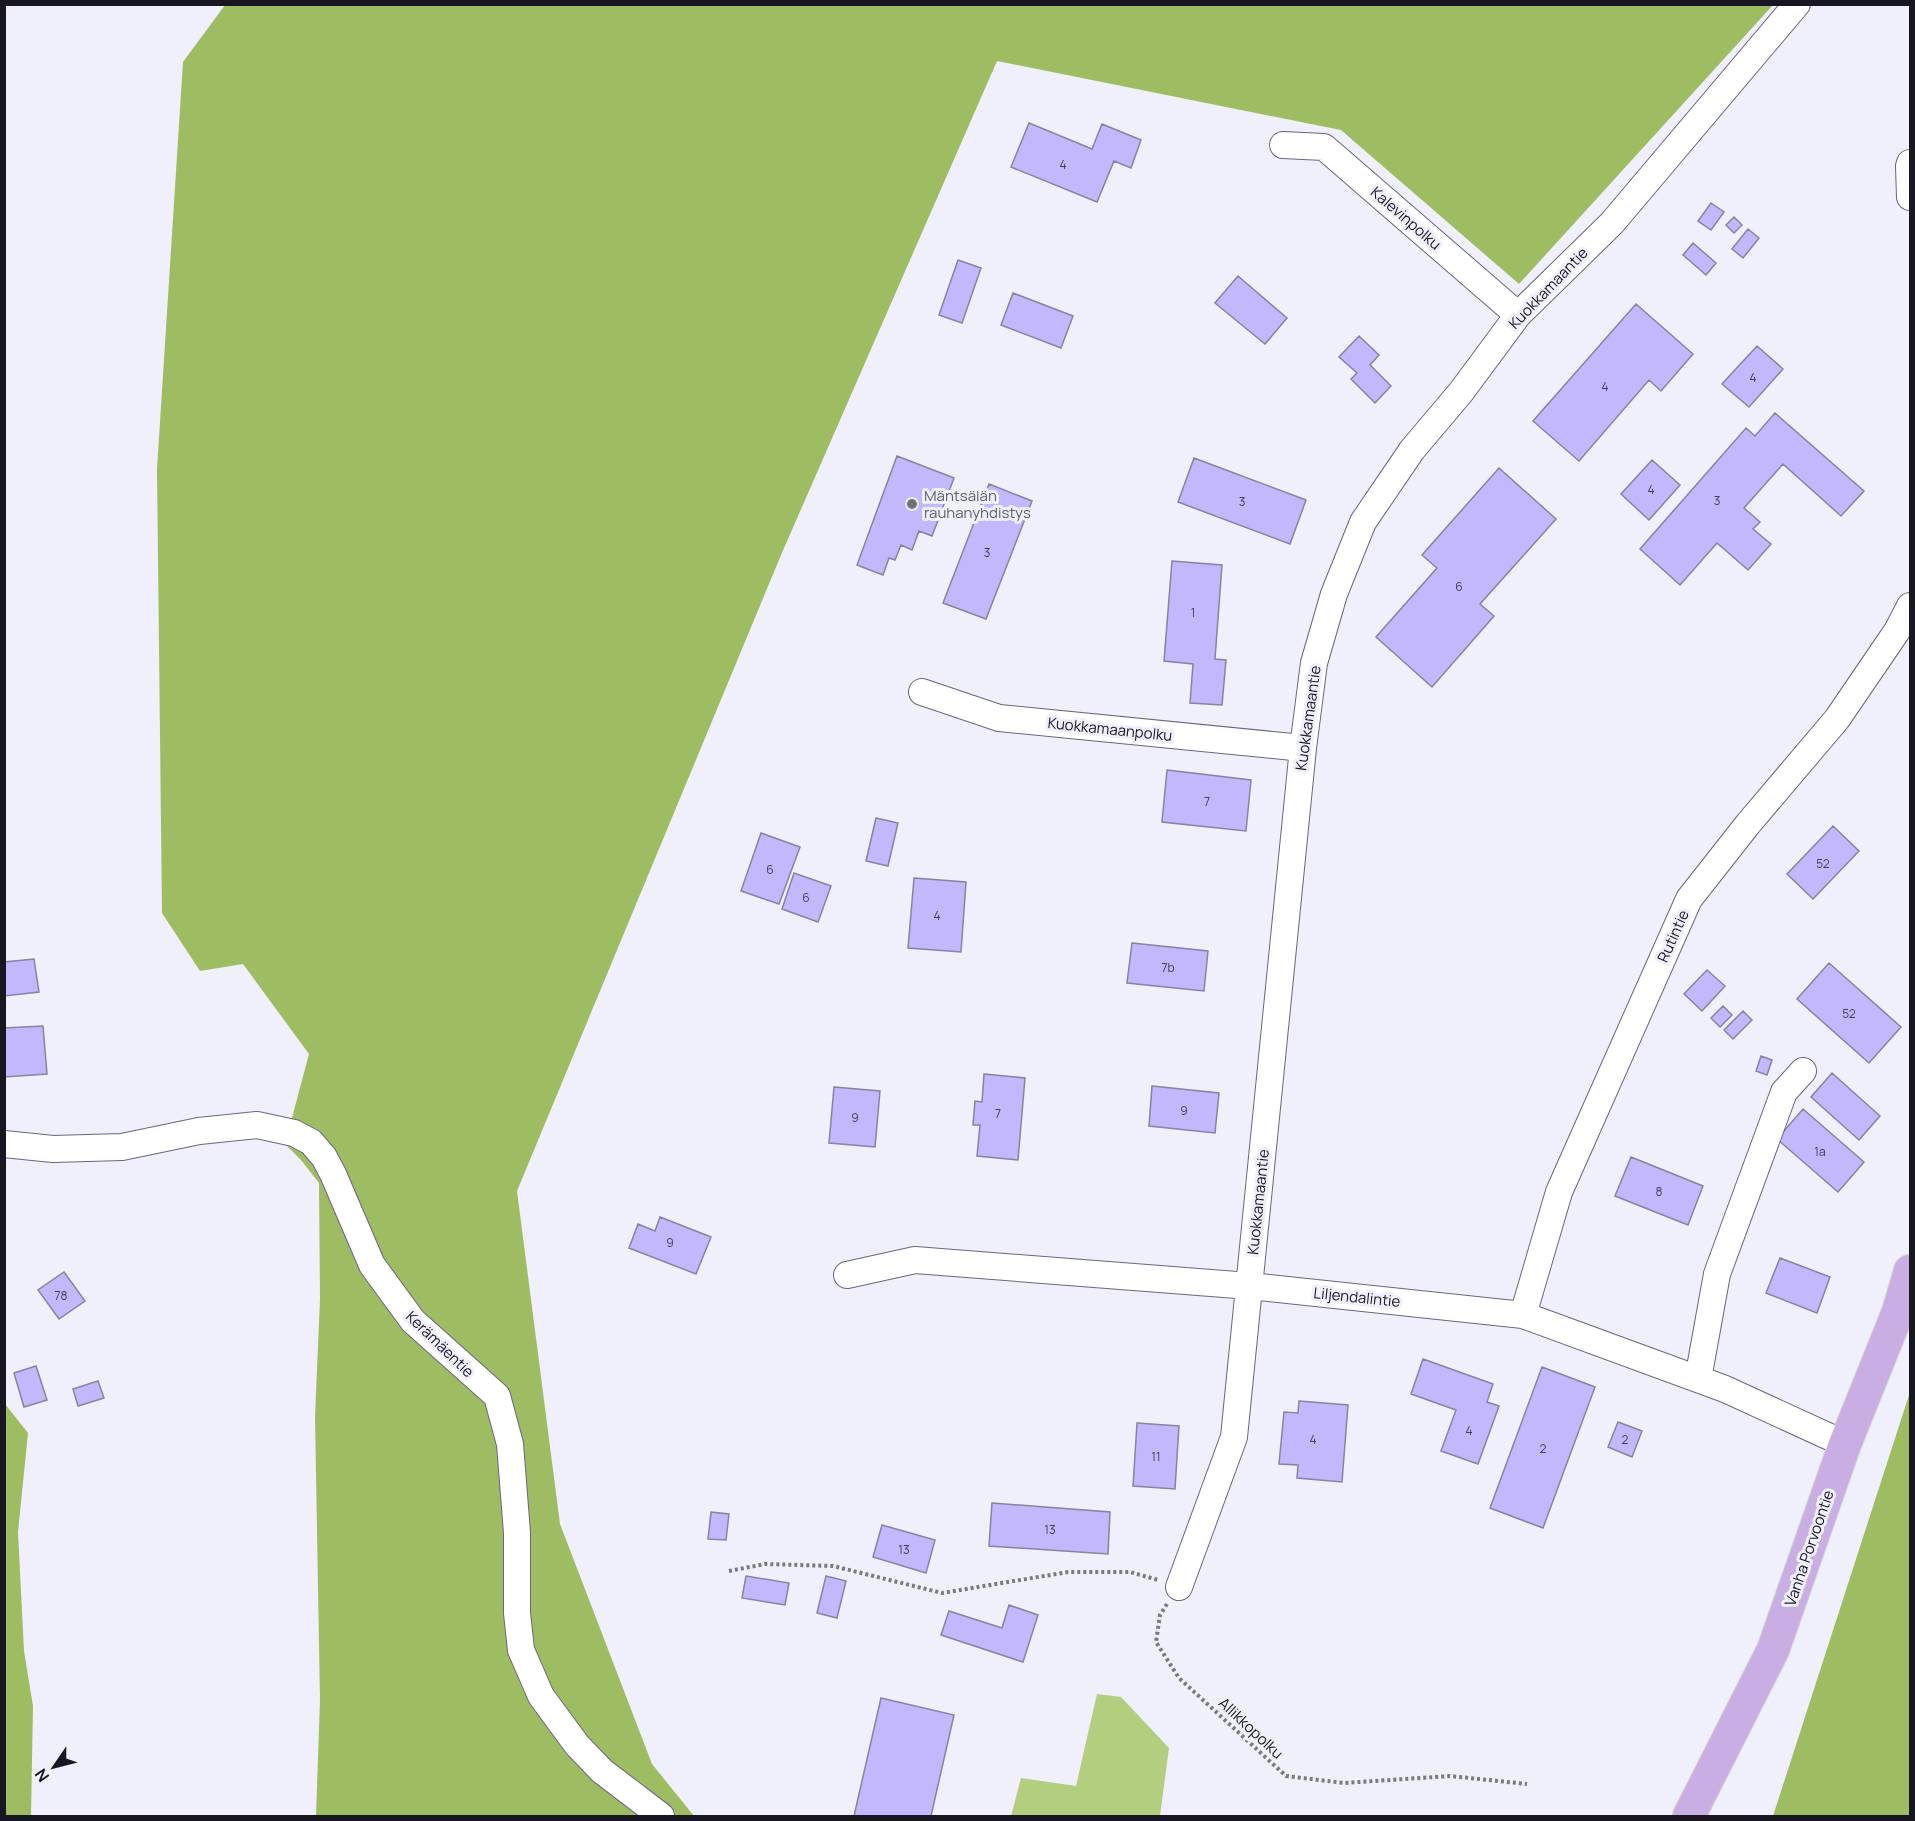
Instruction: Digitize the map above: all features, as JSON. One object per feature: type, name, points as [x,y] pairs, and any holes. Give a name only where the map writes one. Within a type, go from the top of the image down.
[{"type":"main road","name":"Vanha Porvoontie","points":[[1689,1816],[1773,1650],[1845,1444],[1898,1312],[1911,1271]]},
{"type":"street","name":"Kuokkamaantie","points":[[1179,1587],[1234,1437],[1303,748],[1314,663],[1334,594],[1363,522],[1412,450],[1461,392],[1518,315],[1612,223],[1797,4]]},
{"type":"street","name":"Kalevinpolku","points":[[1283,145],[1324,147],[1518,315]]},
{"type":"street","points":[[1911,163],[1911,197]]},
{"type":"street","name":"Rutintie","points":[[1522,1315],[1559,1192],[1689,899],[1748,824],[1838,719],[1897,631],[1911,606]]},
{"type":"street","name":"Kuokkamaanpolku","points":[[922,692],[999,718],[1303,748]]},
{"type":"street","points":[[1698,1379],[1717,1274],[1784,1092],[1803,1071]]},
{"type":"street","name":"Kerämäentie","points":[[4,1144],[53,1149],[122,1147],[199,1131],[257,1125],[294,1133],[311,1142],[324,1157],[333,1174],[372,1265],[379,1275],[413,1321],[497,1396],[510,1444],[517,1533],[517,1613],[521,1650],[541,1696],[576,1745],[602,1771],[661,1816]]},
{"type":"street","name":"Liljendalintie","points":[[847,1275],[915,1260],[1250,1286],[1522,1315],[1725,1389],[1845,1444]]},
{"type":"path","points":[[729,1571],[765,1564],[834,1566],[942,1593],[1068,1572],[1130,1572],[1179,1587]]},
{"type":"path","name":"Allikkopolku","points":[[1179,1587],[1160,1615],[1156,1642],[1179,1678],[1286,1776],[1344,1783],[1450,1776],[1527,1784]]},
{"type":"green space","points":[[225,5],[1773,5],[1519,284],[1341,130],[997,61],[781,555],[517,1191],[560,1524],[652,1764],[694,1816],[316,1816],[320,1700],[315,1417],[320,1299],[319,1183],[285,1144],[309,1054],[243,964],[200,971],[162,913],[157,469],[183,62]]},
{"type":"green space","points":[[1910,1392],[1910,1816],[1773,1816]]},
{"type":"green space","points":[[5,1404],[28,1433],[18,1532],[24,1651],[33,1706],[31,1816],[5,1816]]},
{"type":"green space","points":[[1097,1694],[1121,1697],[1169,1748],[1160,1816],[1011,1816],[1021,1778],[1076,1786]]},
{"type":"building","points":[[1029,123],[1092,149],[1102,124],[1141,140],[1131,168],[1114,161],[1097,202],[1011,167]]},
{"type":"building","points":[[1711,203],[1724,212],[1711,230],[1698,221]]},
{"type":"building","points":[[1734,217],[1742,225],[1734,233],[1726,225]]},
{"type":"building","points":[[1748,229],[1759,238],[1743,258],[1732,249]]},
{"type":"building","points":[[1693,243],[1716,263],[1706,275],[1683,255]]},
{"type":"building","points":[[958,260],[981,268],[962,323],[939,315]]},
{"type":"building","points":[[1238,276],[1287,318],[1265,344],[1215,303]]},
{"type":"building","points":[[1013,293],[1073,316],[1061,348],[1001,325]]},
{"type":"building","points":[[1636,304],[1693,354],[1661,391],[1649,380],[1579,461],[1533,421]]},
{"type":"building","points":[[1359,336],[1379,355],[1370,365],[1391,386],[1375,403],[1351,379],[1357,373],[1339,357]]},
{"type":"building","points":[[1757,346],[1783,369],[1749,407],[1722,384]]},
{"type":"building","points":[[1775,413],[1864,491],[1841,516],[1783,464],[1744,508],[1760,522],[1753,529],[1771,544],[1748,570],[1717,543],[1680,585],[1640,549],[1746,428],[1755,436]]},
{"type":"building","name":"Mäntsälän rauhanyhdistys","points":[[897,456],[954,478],[932,536],[919,531],[912,550],[901,545],[895,560],[889,558],[883,575],[857,565]]},
{"type":"building","points":[[1194,458],[1306,500],[1290,544],[1178,502]]},
{"type":"building","points":[[1652,460],[1680,485],[1649,520],[1621,494]]},
{"type":"building","points":[[1499,468],[1556,519],[1480,604],[1494,616],[1432,687],[1376,637],[1437,568],[1422,555]]},
{"type":"building","points":[[989,484],[1032,501],[986,619],[943,603]]},
{"type":"building","points":[[1172,561],[1222,565],[1215,659],[1226,660],[1222,705],[1190,703],[1193,664],[1164,661]]},
{"type":"building","points":[[1167,770],[1251,780],[1246,831],[1162,822]]},
{"type":"building","points":[[876,818],[898,823],[888,866],[866,861]]},
{"type":"building","points":[[1833,826],[1859,851],[1813,899],[1787,874]]},
{"type":"building","points":[[761,833],[800,847],[779,904],[741,891]]},
{"type":"building","points":[[794,873],[831,886],[818,922],[782,909]]},
{"type":"building","points":[[914,878],[966,882],[961,952],[908,948]]},
{"type":"building","points":[[1132,943],[1208,951],[1204,991],[1127,983]]},
{"type":"building","points":[[34,959],[39,992],[4,996],[4,962]]},
{"type":"building","points":[[1829,963],[1901,1027],[1869,1063],[1797,999]]},
{"type":"building","points":[[1707,970],[1725,986],[1702,1011],[1684,994]]},
{"type":"building","points":[[1723,1006],[1732,1015],[1720,1027],[1711,1018]]},
{"type":"building","points":[[1743,1011],[1752,1020],[1733,1039],[1724,1030]]},
{"type":"building","points":[[43,1026],[47,1074],[4,1077],[4,1028]]},
{"type":"building","points":[[1761,1056],[1772,1060],[1767,1075],[1756,1071]]},
{"type":"building","points":[[1832,1073],[1880,1116],[1859,1140],[1811,1097]]},
{"type":"building","points":[[984,1074],[1025,1078],[1018,1160],[977,1156],[980,1125],[973,1125],[975,1101],[982,1102]]},
{"type":"building","points":[[1152,1086],[1219,1093],[1215,1133],[1149,1126]]},
{"type":"building","points":[[834,1087],[880,1091],[875,1147],[829,1143]]},
{"type":"building","points":[[1803,1109],[1864,1162],[1838,1192],[1777,1139]]},
{"type":"building","points":[[1631,1157],[1703,1186],[1688,1225],[1615,1196]]},
{"type":"building","points":[[660,1217],[711,1237],[696,1274],[629,1248],[638,1224],[655,1231]]},
{"type":"building","points":[[1780,1258],[1830,1277],[1817,1313],[1766,1293]]},
{"type":"building","points":[[64,1272],[85,1301],[59,1319],[38,1290]]},
{"type":"building","points":[[1423,1359],[1493,1384],[1487,1402],[1499,1406],[1478,1464],[1441,1451],[1456,1410],[1411,1394]]},
{"type":"building","points":[[36,1366],[47,1400],[24,1407],[14,1373]]},
{"type":"building","points":[[1542,1367],[1595,1387],[1543,1528],[1490,1508]]},
{"type":"building","points":[[98,1381],[104,1398],[78,1406],[73,1389]]},
{"type":"building","points":[[1299,1401],[1348,1405],[1342,1482],[1297,1478],[1298,1465],[1279,1464],[1284,1412],[1298,1413]]},
{"type":"building","points":[[1618,1422],[1642,1431],[1632,1457],[1608,1447]]},
{"type":"building","points":[[1137,1423],[1179,1426],[1175,1489],[1133,1486]]},
{"type":"building","points":[[992,1503],[1110,1512],[1108,1554],[989,1546]]},
{"type":"building","points":[[711,1512],[729,1514],[726,1540],[708,1539]]},
{"type":"building","points":[[882,1525],[935,1540],[926,1573],[873,1557]]},
{"type":"building","points":[[746,1576],[789,1583],[785,1605],[742,1598]]},
{"type":"building","points":[[826,1576],[846,1581],[837,1618],[817,1613]]},
{"type":"building","points":[[1009,1605],[1038,1615],[1023,1662],[941,1635],[949,1611],[1002,1628]]},
{"type":"building","points":[[881,1698],[954,1715],[931,1816],[854,1816]]},
{"type":"place","name":"Mäntsälän rauhanyhdistys","points":[[912,504]]}]
